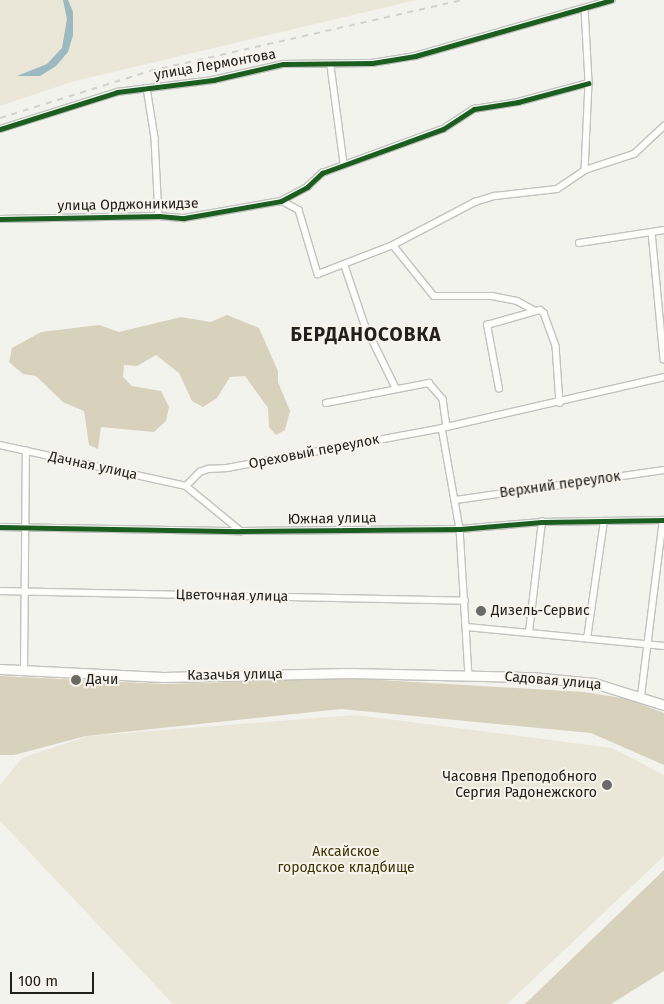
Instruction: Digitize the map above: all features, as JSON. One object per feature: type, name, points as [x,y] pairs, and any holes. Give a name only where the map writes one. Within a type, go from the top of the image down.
[{"type":"main road","name":"Казачья улица","points":[[0,669],[163,677],[469,675]]},
{"type":"main road","name":"Садовая улица","points":[[469,675],[594,683],[641,696],[664,705]]},
{"type":"street","name":"улица Лермонтова","points":[[0,130],[117,92],[213,80],[282,64],[331,66],[415,56],[611,0]]},
{"type":"street","points":[[584,8],[589,83],[585,170]]},
{"type":"street","points":[[331,66],[344,163]]},
{"type":"street","name":"улица Орджоникидзе","points":[[0,219],[159,216],[184,218],[281,201],[302,190],[322,173],[344,163],[383,153],[425,136],[474,109],[518,102],[589,83]]},
{"type":"street","points":[[147,88],[155,138],[159,216]]},
{"type":"street","points":[[281,201],[289,203],[299,210],[318,274],[345,266],[393,245],[476,202],[495,196],[557,189],[585,170],[634,154],[664,126]]},
{"type":"street","points":[[579,243],[664,230]]},
{"type":"street","points":[[652,232],[664,359]]},
{"type":"street","points":[[393,245],[434,296],[492,296],[517,301],[544,313],[556,346],[560,403]]},
{"type":"street","points":[[345,266],[365,325],[396,388]]},
{"type":"street","points":[[499,390],[487,325],[534,310]]},
{"type":"street","name":"Ореховый переулок","points":[[186,486],[200,472],[208,469],[227,468],[445,428],[560,403],[664,377]]},
{"type":"street","points":[[326,403],[417,383],[429,383],[436,387],[443,399],[445,428],[460,529],[469,675]]},
{"type":"street","name":"Дачная улица","points":[[0,445],[186,486]]},
{"type":"street","points":[[24,670],[23,528],[26,451]]},
{"type":"street","name":"Верхний переулок","points":[[456,500],[664,470]]},
{"type":"street","points":[[186,486],[241,531]]},
{"type":"street","points":[[641,696],[664,520]]},
{"type":"street","name":"Южная улица","points":[[0,528],[241,531],[460,529],[542,522],[664,520]]},
{"type":"street","points":[[586,639],[604,521]]},
{"type":"street","points":[[529,632],[542,522]]},
{"type":"street","name":"Цветочная улица","points":[[0,591],[465,601]]},
{"type":"street","points":[[467,627],[664,646]]},
{"type":"green space","points":[[0,0],[416,0],[71,82],[0,106]]},
{"type":"green space","name":"Аксайское городское кладбище","points":[[356,715],[612,748],[664,775],[664,856],[507,1004],[173,1004],[0,821],[0,785],[22,758],[88,736]]},
{"type":"shaded area","points":[[227,315],[259,328],[278,371],[278,382],[290,411],[285,430],[276,435],[269,427],[268,408],[245,376],[230,377],[217,398],[203,407],[192,401],[179,373],[156,355],[137,366],[124,365],[123,377],[132,386],[161,391],[169,407],[166,421],[154,432],[101,427],[98,449],[89,445],[84,411],[63,402],[36,376],[23,374],[9,362],[12,348],[41,332],[99,325],[119,332],[181,317],[211,322]]},
{"type":"shaded area","points":[[0,676],[165,684],[347,678],[584,692],[628,699],[664,713],[664,765],[591,733],[341,709],[86,736],[14,755],[0,755]]},
{"type":"shaded area","points":[[664,870],[664,971],[611,1004],[525,1004]]},
{"type":"water","points":[[63,0],[68,0],[73,12],[73,35],[68,52],[56,66],[40,76],[17,76],[47,64],[62,48],[67,19]]},
{"type":"railway","points":[[0,118],[150,71],[462,0]]},
{"type":"cycle path","points":[[0,129],[117,92],[213,80],[283,64],[372,63],[415,56],[611,0]]},
{"type":"cycle path","points":[[0,219],[159,216],[184,218],[281,201],[307,187],[322,173],[443,129],[474,109],[518,102],[589,83]]},
{"type":"cycle path","points":[[0,527],[241,531],[460,529],[542,522],[664,520]]},
{"type":"place","name":"Дизель-Сервис","points":[[481,611]]},
{"type":"place","name":"Дачи","points":[[76,680]]},
{"type":"place","name":"Часовня Преподобного Сергия Радонежского","points":[[607,785]]},
{"type":"district","name":"БЕРДАНОСОВКА","points":[[366,335]]}]
